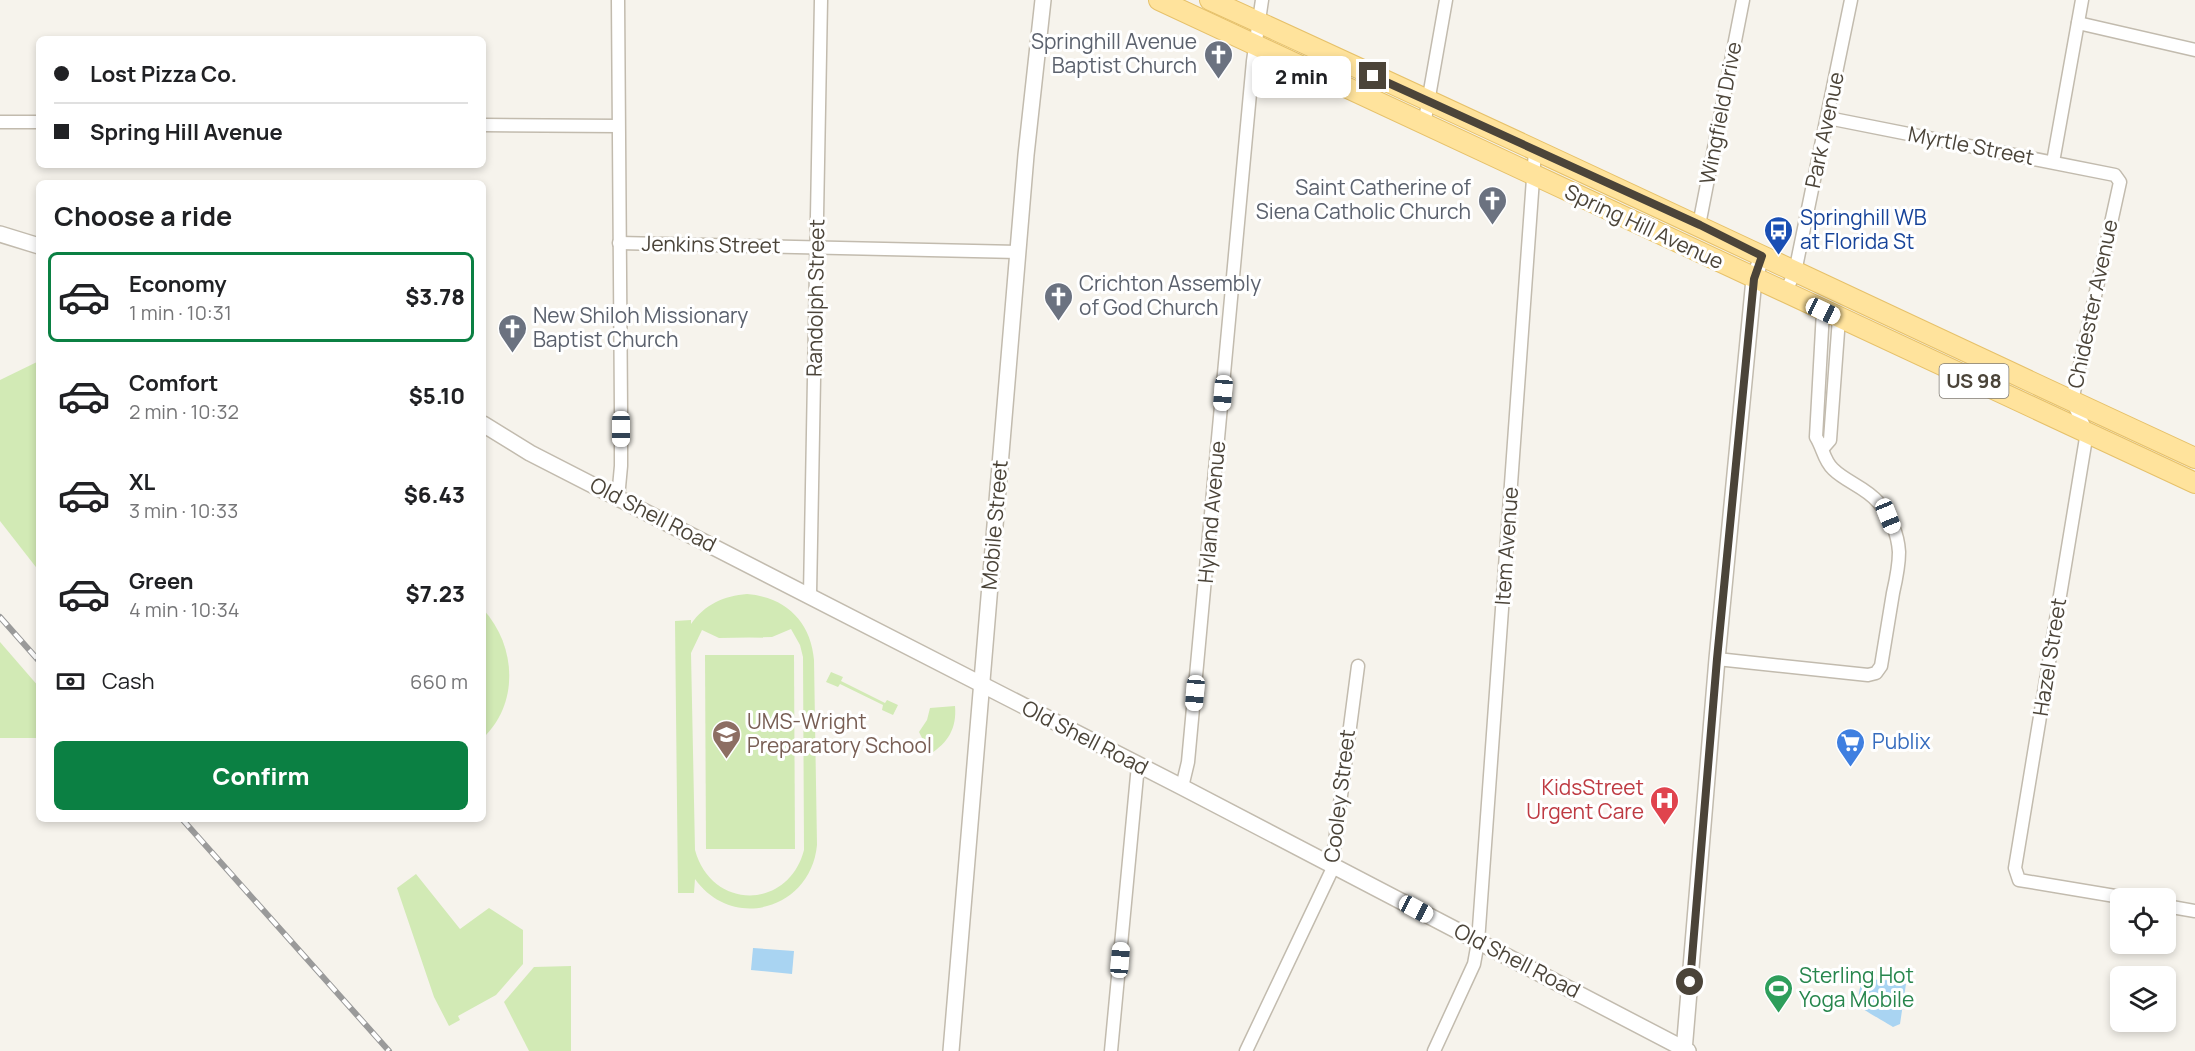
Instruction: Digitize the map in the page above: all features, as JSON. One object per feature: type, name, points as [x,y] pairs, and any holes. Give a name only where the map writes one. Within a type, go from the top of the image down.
[{"type":"main road","name":"Spring Hill Avenue","points":[[1159,0],[2195,483]]},
{"type":"main road","name":"Spring Hill Avenue","points":[[1210,0],[1534,151],[1700,225],[1795,272],[2195,458]]},
{"type":"street","points":[[618,0],[621,466],[618,498]]},
{"type":"street","name":"Randolph Street","points":[[810,595],[821,0]]},
{"type":"street","name":"Mobile Street","points":[[951,1051],[1018,252],[1043,0]]},
{"type":"street","name":"Hyland Avenue","points":[[1182,787],[1188,762],[1255,46],[1262,0]]},
{"type":"street","points":[[1424,125],[1446,0]]},
{"type":"street","name":"Wingfield Drive","points":[[1700,225],[1743,0]]},
{"type":"street","name":"Park Avenue","points":[[1785,293],[1795,272],[1851,0]]},
{"type":"street","points":[[2053,162],[2082,0]]},
{"type":"street","points":[[2078,23],[2195,50]]},
{"type":"street","name":"Myrtle Street","points":[[1828,118],[2115,175]]},
{"type":"street","points":[[0,122],[36,122]]},
{"type":"street","points":[[486,125],[618,126]]},
{"type":"street","name":"Item Avenue","points":[[1434,1051],[1474,964],[1478,942],[1534,151]]},
{"type":"street","name":"Chidester Avenue","points":[[2086,432],[2072,401],[2120,182],[2115,175]]},
{"type":"street","points":[[0,234],[36,245]]},
{"type":"street","name":"Jenkins Street","points":[[619,243],[1018,252]]},
{"type":"street","points":[[1686,1050],[1717,659],[1754,279],[1762,256]]},
{"type":"street","points":[[1717,659],[1868,675],[1876,673],[1881,666],[1899,553],[1896,535],[1888,516],[1877,501],[1858,485],[1834,471],[1826,462],[1823,448],[1816,437],[1831,315]]},
{"type":"street","points":[[1823,448],[1830,440],[1831,315]]},
{"type":"street","name":"Old Shell Road","points":[[486,426],[530,453],[1182,787],[1686,1050]]},
{"type":"street","name":"Hazel Street","points":[[2086,432],[2015,868],[2019,880],[2110,895]]},
{"type":"street","name":"Cooley Street","points":[[1245,1051],[1332,865],[1358,666]]},
{"type":"street","points":[[1111,1051],[1138,765]]},
{"type":"street","points":[[2176,908],[2195,911]]},
{"type":"green space","points":[[36,362],[36,567],[0,521],[0,380]]},
{"type":"green space","points":[[739,595],[761,596],[785,606],[802,623],[808,634],[814,660],[817,845],[812,867],[801,885],[786,898],[768,906],[749,908],[729,905],[711,895],[695,879],[694,893],[678,893],[675,621],[691,620],[691,624],[709,606]],"holes":[[[791,629],[800,645],[803,657],[804,850],[795,870],[782,884],[767,893],[750,895],[732,892],[717,884],[704,870],[695,850],[691,653],[702,630],[719,638],[772,637]]]},
{"type":"green space","points":[[486,613],[502,639],[509,674],[508,691],[495,724],[486,734]]},
{"type":"green space","points":[[0,642],[36,684],[36,738],[0,738]]},
{"type":"green space","points":[[705,655],[794,655],[795,849],[706,849]]},
{"type":"green space","points":[[831,672],[843,677],[841,681],[885,703],[887,700],[898,705],[893,715],[882,710],[883,705],[840,684],[838,687],[826,682]]},
{"type":"green space","points":[[955,706],[953,728],[950,734],[942,745],[930,754],[919,732],[927,720],[930,708]]},
{"type":"green space","points":[[416,874],[460,929],[489,908],[523,930],[523,964],[496,995],[458,1016],[460,1020],[449,1026],[434,997],[397,888]]},
{"type":"green space","points":[[571,966],[571,1051],[529,1051],[504,1002],[534,967]]},
{"type":"water","points":[[753,948],[794,951],[792,974],[751,970]]},
{"type":"water","points":[[1865,979],[1900,981],[1906,984],[1900,1024],[1893,1027],[1862,1008],[1859,993]]},
{"type":"railway","points":[[0,617],[36,658]]},
{"type":"railway","points":[[185,822],[389,1051]]},
{"type":"place","name":"Springhill Avenue Baptist Church","points":[[1218,80]]},
{"type":"place","name":"Saint Catherine of Siena Catholic Church","points":[[1492,226]]},
{"type":"place","name":"Springhill WB at Florida St","points":[[1779,256]]},
{"type":"place","name":"Crichton Assembly of God Church","points":[[1058,322]]},
{"type":"place","name":"New Shiloh Missionary Baptist Church","points":[[512,354]]},
{"type":"place","name":"UMS-Wright Preparatory School","points":[[726,760]]},
{"type":"place","name":"Publix","points":[[1851,768]]},
{"type":"place","name":"KidsStreet Urgent Care","points":[[1665,826]]},
{"type":"place","name":"Sterling Hot Yoga Mobile","points":[[1778,1014]]},
{"type":"route","points":[[1373,76],[1700,225],[1762,256],[1754,279],[1717,659],[1690,982]]}]
